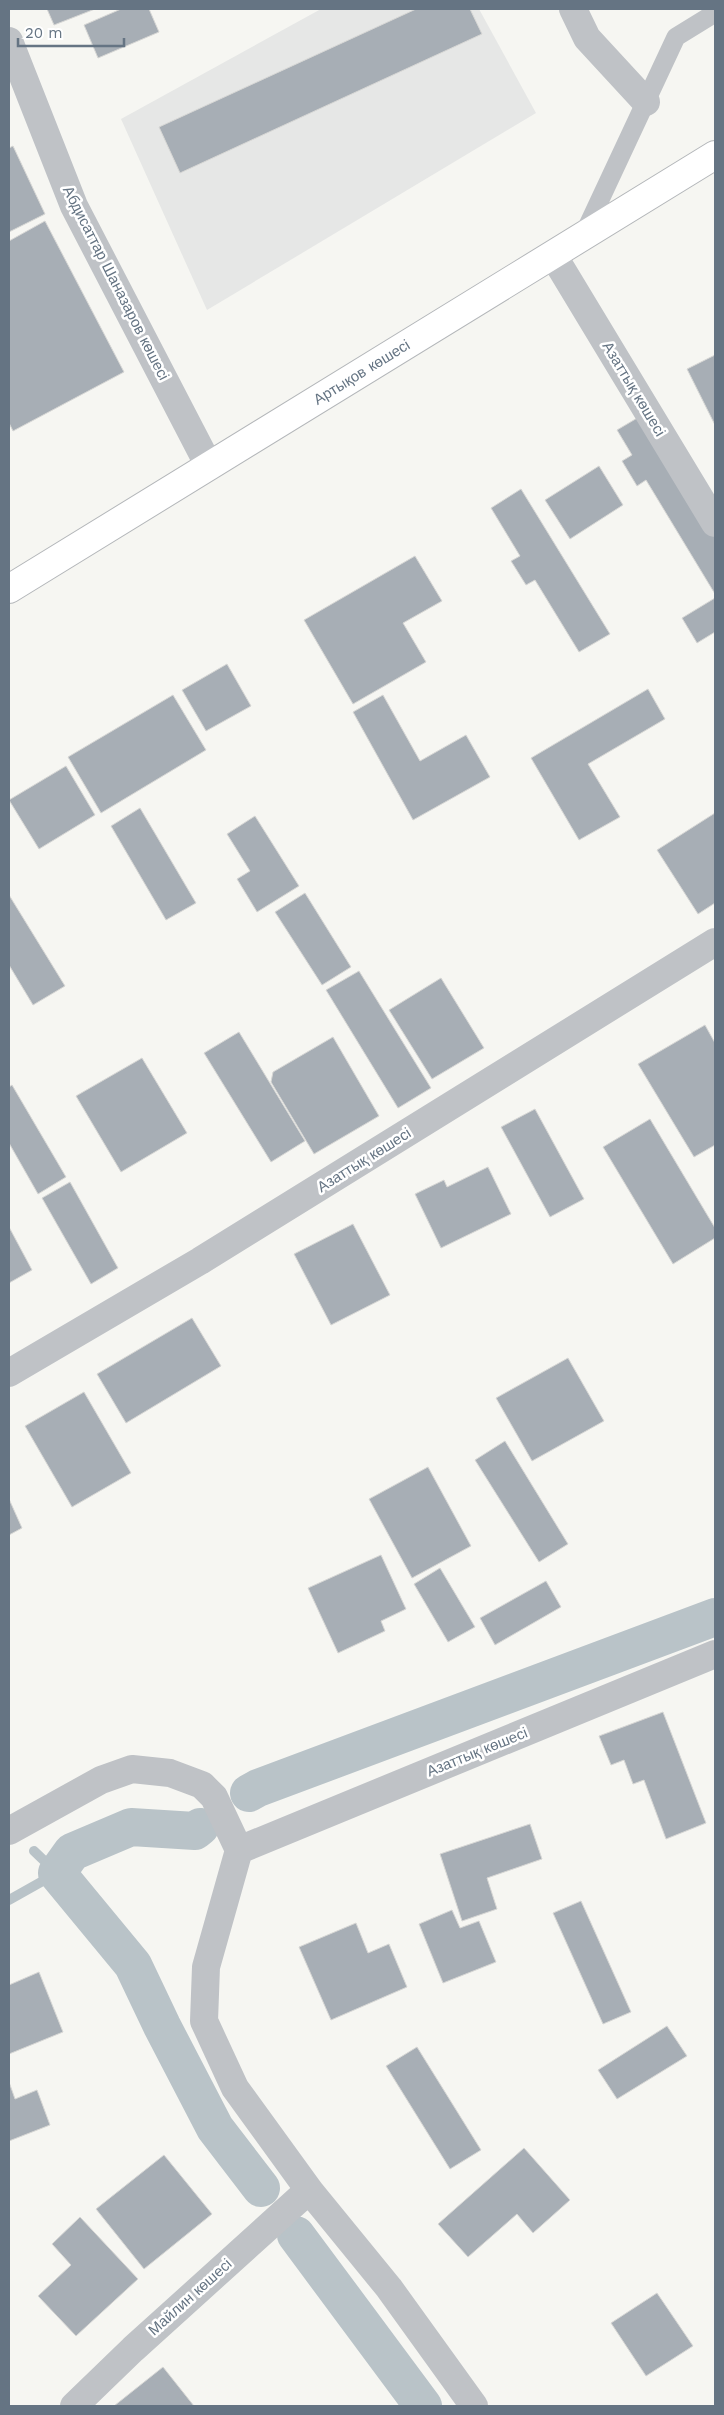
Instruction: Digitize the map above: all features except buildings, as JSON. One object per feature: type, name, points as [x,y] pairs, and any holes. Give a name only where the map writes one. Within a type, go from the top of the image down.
[{"type":"highway","name":"Артықов көшесі","points":[[9,589],[715,155]]},
{"type":"street","points":[[573,9],[587,38],[646,102]]},
{"type":"street","name":"Абдисаттар Шаназаров көшесі","points":[[9,40],[74,206],[209,466]]},
{"type":"street","name":"Азаттық көшесі","points":[[553,255],[715,523]]},
{"type":"street","name":"Азаттық көшесі","points":[[9,1373],[200,1261],[715,942]]},
{"type":"street","name":"Азаттық көшесі","points":[[239,1850],[715,1654]]},
{"type":"street","points":[[9,1831],[101,1780],[132,1770],[170,1773],[202,1785],[214,1797],[239,1850],[206,1966],[204,2021],[235,2088],[309,2190],[389,2288],[474,2406]]},
{"type":"street","name":"Майлин көшесі","points":[[74,2406],[133,2349],[309,2190]]},
{"type":"lane","points":[[583,236],[676,37],[715,13]]},
{"type":"shaded area","points":[[321,9],[479,9],[536,113],[207,310],[121,119]]},
{"type":"waterway","points":[[249,1793],[715,1617]]},
{"type":"waterway","points":[[200,1827],[195,1831],[131,1827],[72,1852],[57,1873],[133,1965],[162,2026],[215,2128],[261,2188]]},
{"type":"waterway","points":[[9,1900],[57,1873],[34,1851]]},
{"type":"waterway","points":[[296,2235],[423,2406]]}]
